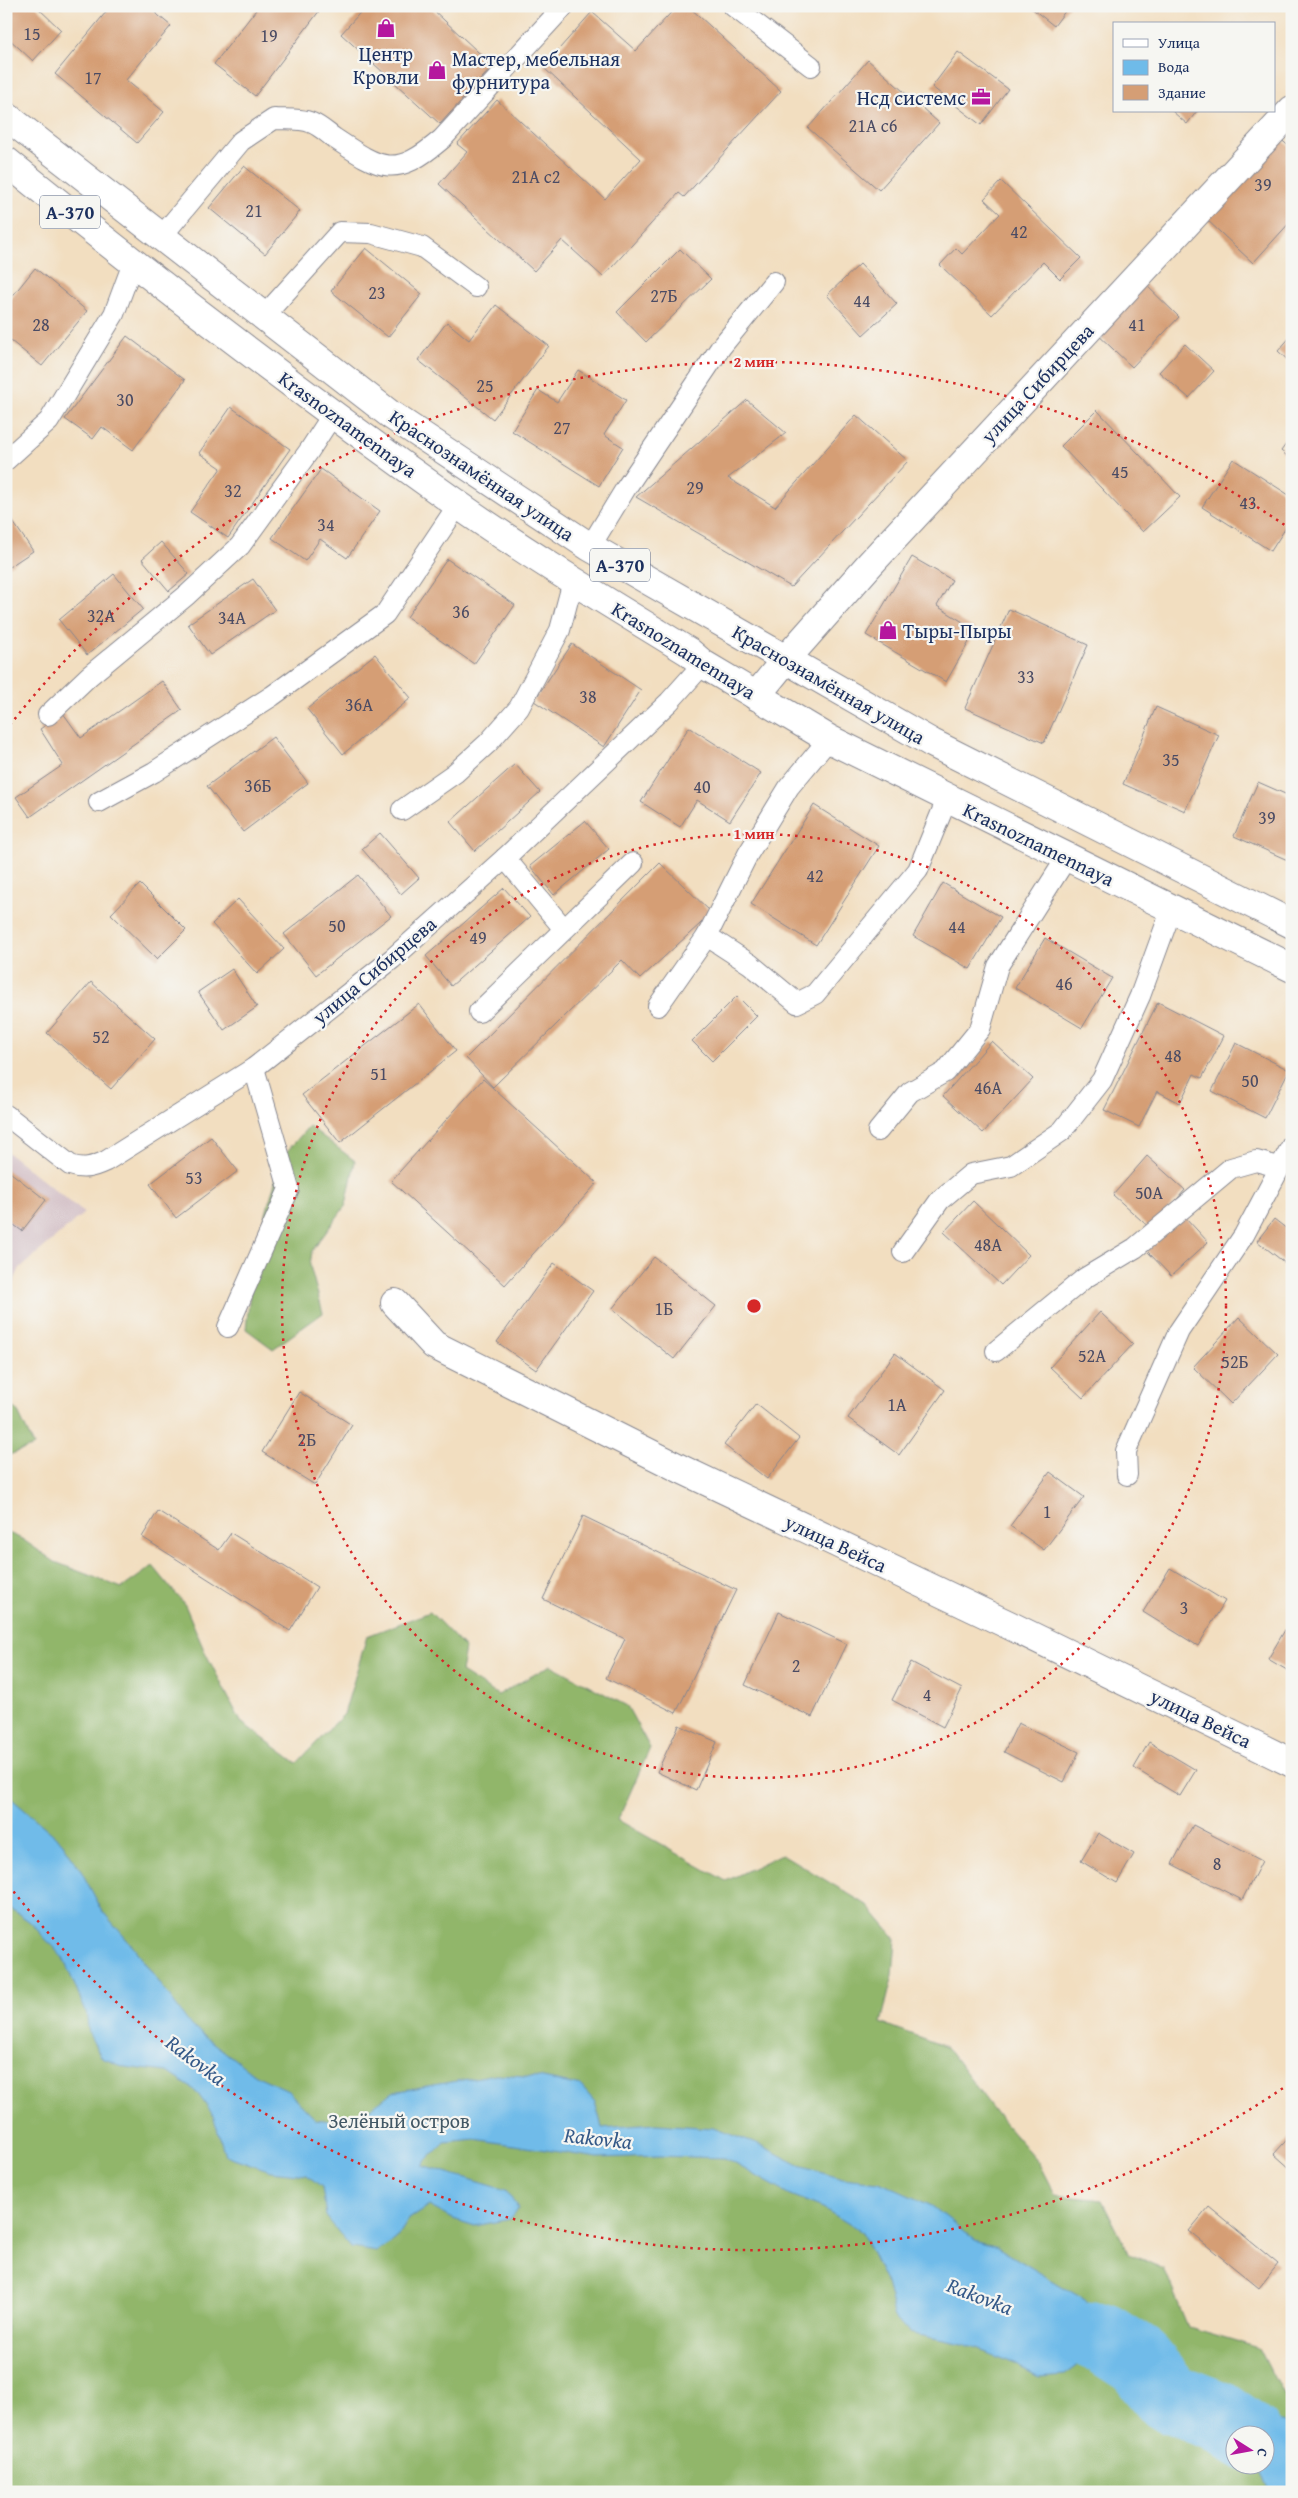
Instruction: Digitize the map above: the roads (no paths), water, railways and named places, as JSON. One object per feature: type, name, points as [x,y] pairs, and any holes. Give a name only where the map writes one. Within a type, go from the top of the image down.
[{"type":"main road","name":"улица Сибирцева","points":[[756,696],[870,564],[1292,110]]},
{"type":"main road","name":"Краснознамённая улица","points":[[6,116],[391,415],[590,547],[932,743],[1292,924]]},
{"type":"main road","name":"Krasnoznamennaya","points":[[6,161],[133,264],[458,505],[572,581],[689,652],[702,664],[830,739],[947,799],[1292,968]]},
{"type":"main road","name":"улица Вейса","points":[[395,1303],[434,1346],[683,1470],[1009,1624],[1292,1763]]},
{"type":"lane","points":[[161,236],[241,141],[274,119],[311,122],[357,153],[378,164],[399,166],[420,158],[442,139],[564,6]]},
{"type":"lane","points":[[733,6],[811,66]]},
{"type":"lane","points":[[264,316],[280,295],[340,232],[371,233],[422,247],[476,287]]},
{"type":"lane","points":[[6,460],[49,421],[114,314],[133,264]]},
{"type":"lane","points":[[590,547],[621,495],[721,347],[774,282]]},
{"type":"lane","points":[[48,715],[89,676],[187,595],[240,546],[309,451],[333,414]]},
{"type":"lane","points":[[99,802],[154,772],[272,696],[385,614],[458,505]]},
{"type":"lane","points":[[402,810],[455,773],[488,743],[519,708],[560,630],[572,581]]},
{"type":"lane","name":"улица Сибирцева","points":[[6,1115],[70,1165],[89,1168],[106,1161],[254,1068],[392,958],[505,858],[669,702],[702,664]]},
{"type":"lane","points":[[658,1006],[707,936],[748,854],[790,787],[830,739]]},
{"type":"lane","points":[[707,936],[750,964],[797,1004],[815,994],[918,870],[947,799]]},
{"type":"lane","points":[[878,1132],[910,1092],[945,1072],[980,1029],[998,966],[1067,857]]},
{"type":"lane","points":[[505,858],[564,929]]},
{"type":"lane","points":[[479,1012],[633,863]]},
{"type":"lane","points":[[903,1252],[940,1200],[971,1174],[1011,1166],[1062,1131],[1085,1102],[1102,1080],[1140,996],[1172,908]]},
{"type":"lane","points":[[228,1327],[289,1189],[254,1068]]},
{"type":"lane","points":[[1127,1475],[1126,1451],[1179,1331],[1244,1236],[1292,1145]]},
{"type":"lane","points":[[996,1351],[1085,1278],[1135,1248],[1231,1168],[1256,1161],[1279,1167]]},
{"type":"water","points":[[6,1794],[62,1842],[80,1869],[103,1912],[134,1948],[191,2026],[255,2075],[286,2089],[315,2119],[349,2123],[393,2092],[497,2074],[538,2077],[581,2086],[595,2102],[602,2128],[656,2124],[713,2128],[764,2147],[799,2165],[842,2178],[879,2182],[932,2206],[975,2240],[997,2247],[1075,2294],[1124,2327],[1172,2365],[1185,2392],[1170,2398],[1151,2402],[1128,2367],[1105,2352],[1087,2359],[1065,2375],[1039,2377],[1006,2360],[963,2344],[909,2333],[895,2317],[886,2284],[862,2232],[823,2208],[790,2195],[725,2158],[659,2156],[598,2158],[475,2139],[445,2142],[422,2165],[506,2190],[518,2209],[510,2219],[475,2226],[453,2219],[429,2206],[409,2219],[396,2239],[377,2252],[351,2248],[326,2216],[322,2187],[307,2175],[271,2171],[225,2155],[213,2115],[196,2091],[168,2072],[125,2067],[102,2058],[89,2034],[86,2011],[63,1958],[30,1922],[6,1905]]},
{"type":"water","points":[[1233,2410],[1292,2425],[1292,2492],[1272,2492],[1263,2476],[1276,2476],[1276,2426],[1228,2426],[1220,2417]]},
{"type":"waterway","name":"Rakovka","points":[[1096,2336],[1105,2339],[1139,2361],[1170,2398],[1220,2417],[1233,2426]]},
{"type":"place","name":"Центр Кровли","points":[[386,28]]},
{"type":"place","name":"Мастер, мебельная фурнитура","points":[[437,70]]},
{"type":"place","name":"Нсд системс","points":[[981,97]]},
{"type":"place","name":"Тыры-Пыры","points":[[888,630]]},
{"type":"park label","name":"Зелёный остров","points":[[399,2120]]}]
